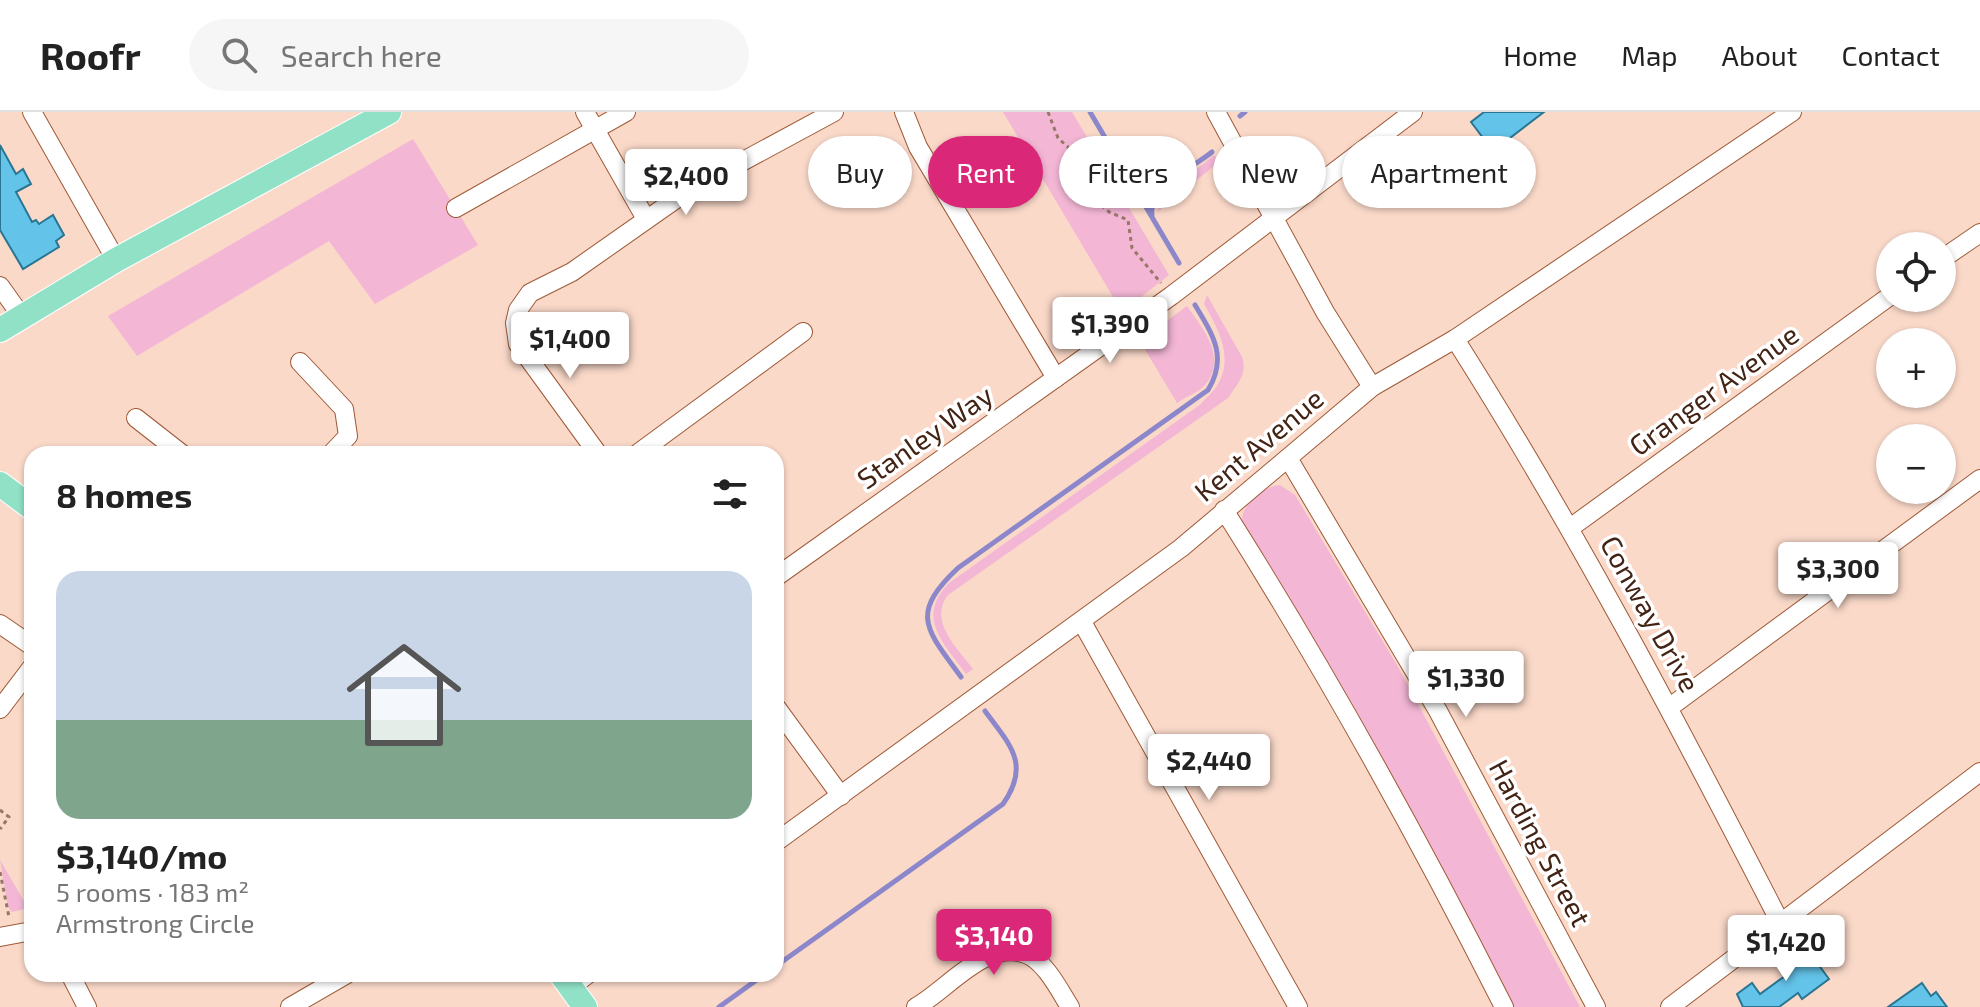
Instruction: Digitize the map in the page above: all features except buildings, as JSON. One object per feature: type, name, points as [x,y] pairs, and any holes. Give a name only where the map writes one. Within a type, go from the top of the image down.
[{"type":"main road","points":[[0,330],[116,260],[389,112]]},
{"type":"main road","points":[[0,484],[24,502]]},
{"type":"main road","points":[[575,982],[585,1007]]},
{"type":"street","points":[[32,112],[116,260]]},
{"type":"street","points":[[585,112],[646,219]]},
{"type":"street","points":[[456,208],[626,112]]},
{"type":"street","points":[[592,446],[518,344],[515,323],[518,310],[530,293],[572,272],[686,192],[834,112]]},
{"type":"street","points":[[904,112],[918,147],[1056,378]]},
{"type":"street","points":[[1216,112],[1372,387]]},
{"type":"street","name":"Stanley Way","points":[[784,571],[1171,296],[1413,112]]},
{"type":"street","name":"Kent Avenue","points":[[784,836],[1181,548],[1372,387],[1455,339],[1792,112]]},
{"type":"street","points":[[1956,249],[1980,233]]},
{"type":"street","points":[[0,286],[22,317]]},
{"type":"street","name":"Granger Avenue","points":[[1570,528],[1876,306]]},
{"type":"street","points":[[648,446],[803,332]]},
{"type":"street","name":"Conway Drive","points":[[1455,339],[1570,528],[1670,707],[1781,924]]},
{"type":"street","points":[[300,362],[344,409],[348,436],[339,446]]},
{"type":"street","points":[[136,418],[172,446]]},
{"type":"street","name":"Harding Street","points":[[1288,458],[1438,711],[1596,1007]]},
{"type":"street","points":[[1670,707],[1980,479]]},
{"type":"street","points":[[1224,510],[1311,648],[1431,862],[1504,1007]]},
{"type":"street","points":[[1082,622],[1298,1007]]},
{"type":"street","points":[[0,624],[24,640]]},
{"type":"street","points":[[0,709],[24,678]]},
{"type":"street","points":[[784,718],[841,796]]},
{"type":"street","points":[[1670,1007],[1980,772]]},
{"type":"street","points":[[916,1007],[998,952],[1027,954],[1048,973],[1070,1007]]},
{"type":"street","points":[[74,982],[87,1007]]},
{"type":"street","points":[[290,1007],[323,999],[339,982]]},
{"type":"path","points":[[1048,112],[1058,138],[1092,169],[1098,202],[1109,212],[1128,220],[1132,248],[1171,296]]},
{"type":"path","points":[[0,810],[9,817],[0,829]]},
{"type":"path","points":[[0,872],[15,935]]},
{"type":"shaded area","points":[[1003,112],[1072,112],[1086,136],[1059,136],[1059,206],[1043,179],[1043,136],[1017,136]]},
{"type":"shaded area","points":[[413,139],[478,245],[375,304],[329,241],[137,356],[108,316]]},
{"type":"shaded area","points":[[1213,156],[1213,167],[1197,180],[1197,169]]},
{"type":"shaded area","points":[[1060,208],[1129,208],[1169,275],[1122,312]]},
{"type":"shaded area","points":[[1207,295],[1242,357],[1244,369],[1238,383],[1228,398],[948,595],[941,615],[943,624],[973,669],[966,674],[936,630],[934,608],[939,596],[949,583],[1201,404],[1212,392],[1223,374],[1225,363],[1219,333],[1204,304]]},
{"type":"shaded area","points":[[1187,306],[1211,344],[1214,365],[1204,386],[1177,403],[1140,341]]},
{"type":"shaded area","points":[[1280,485],[1295,495],[1397,665],[1580,1007],[1512,1007],[1242,523],[1245,509],[1254,498],[1266,489]]},
{"type":"shaded area","points":[[0,860],[24,901],[24,909],[12,912],[8,907]]},
{"type":"waterway","points":[[1090,112],[1179,263]]},
{"type":"waterway","points":[[1240,116],[1245,112]]},
{"type":"waterway","points":[[1152,215],[1157,196],[1165,187],[1212,152]]},
{"type":"waterway","points":[[961,677],[932,634],[928,610],[933,598],[958,568],[1208,390],[1217,367],[1216,346],[1195,305]]},
{"type":"waterway","points":[[784,960],[1003,804],[1016,777],[1014,755],[985,711]]},
{"type":"waterway","points":[[719,1007],[754,982]]}]
